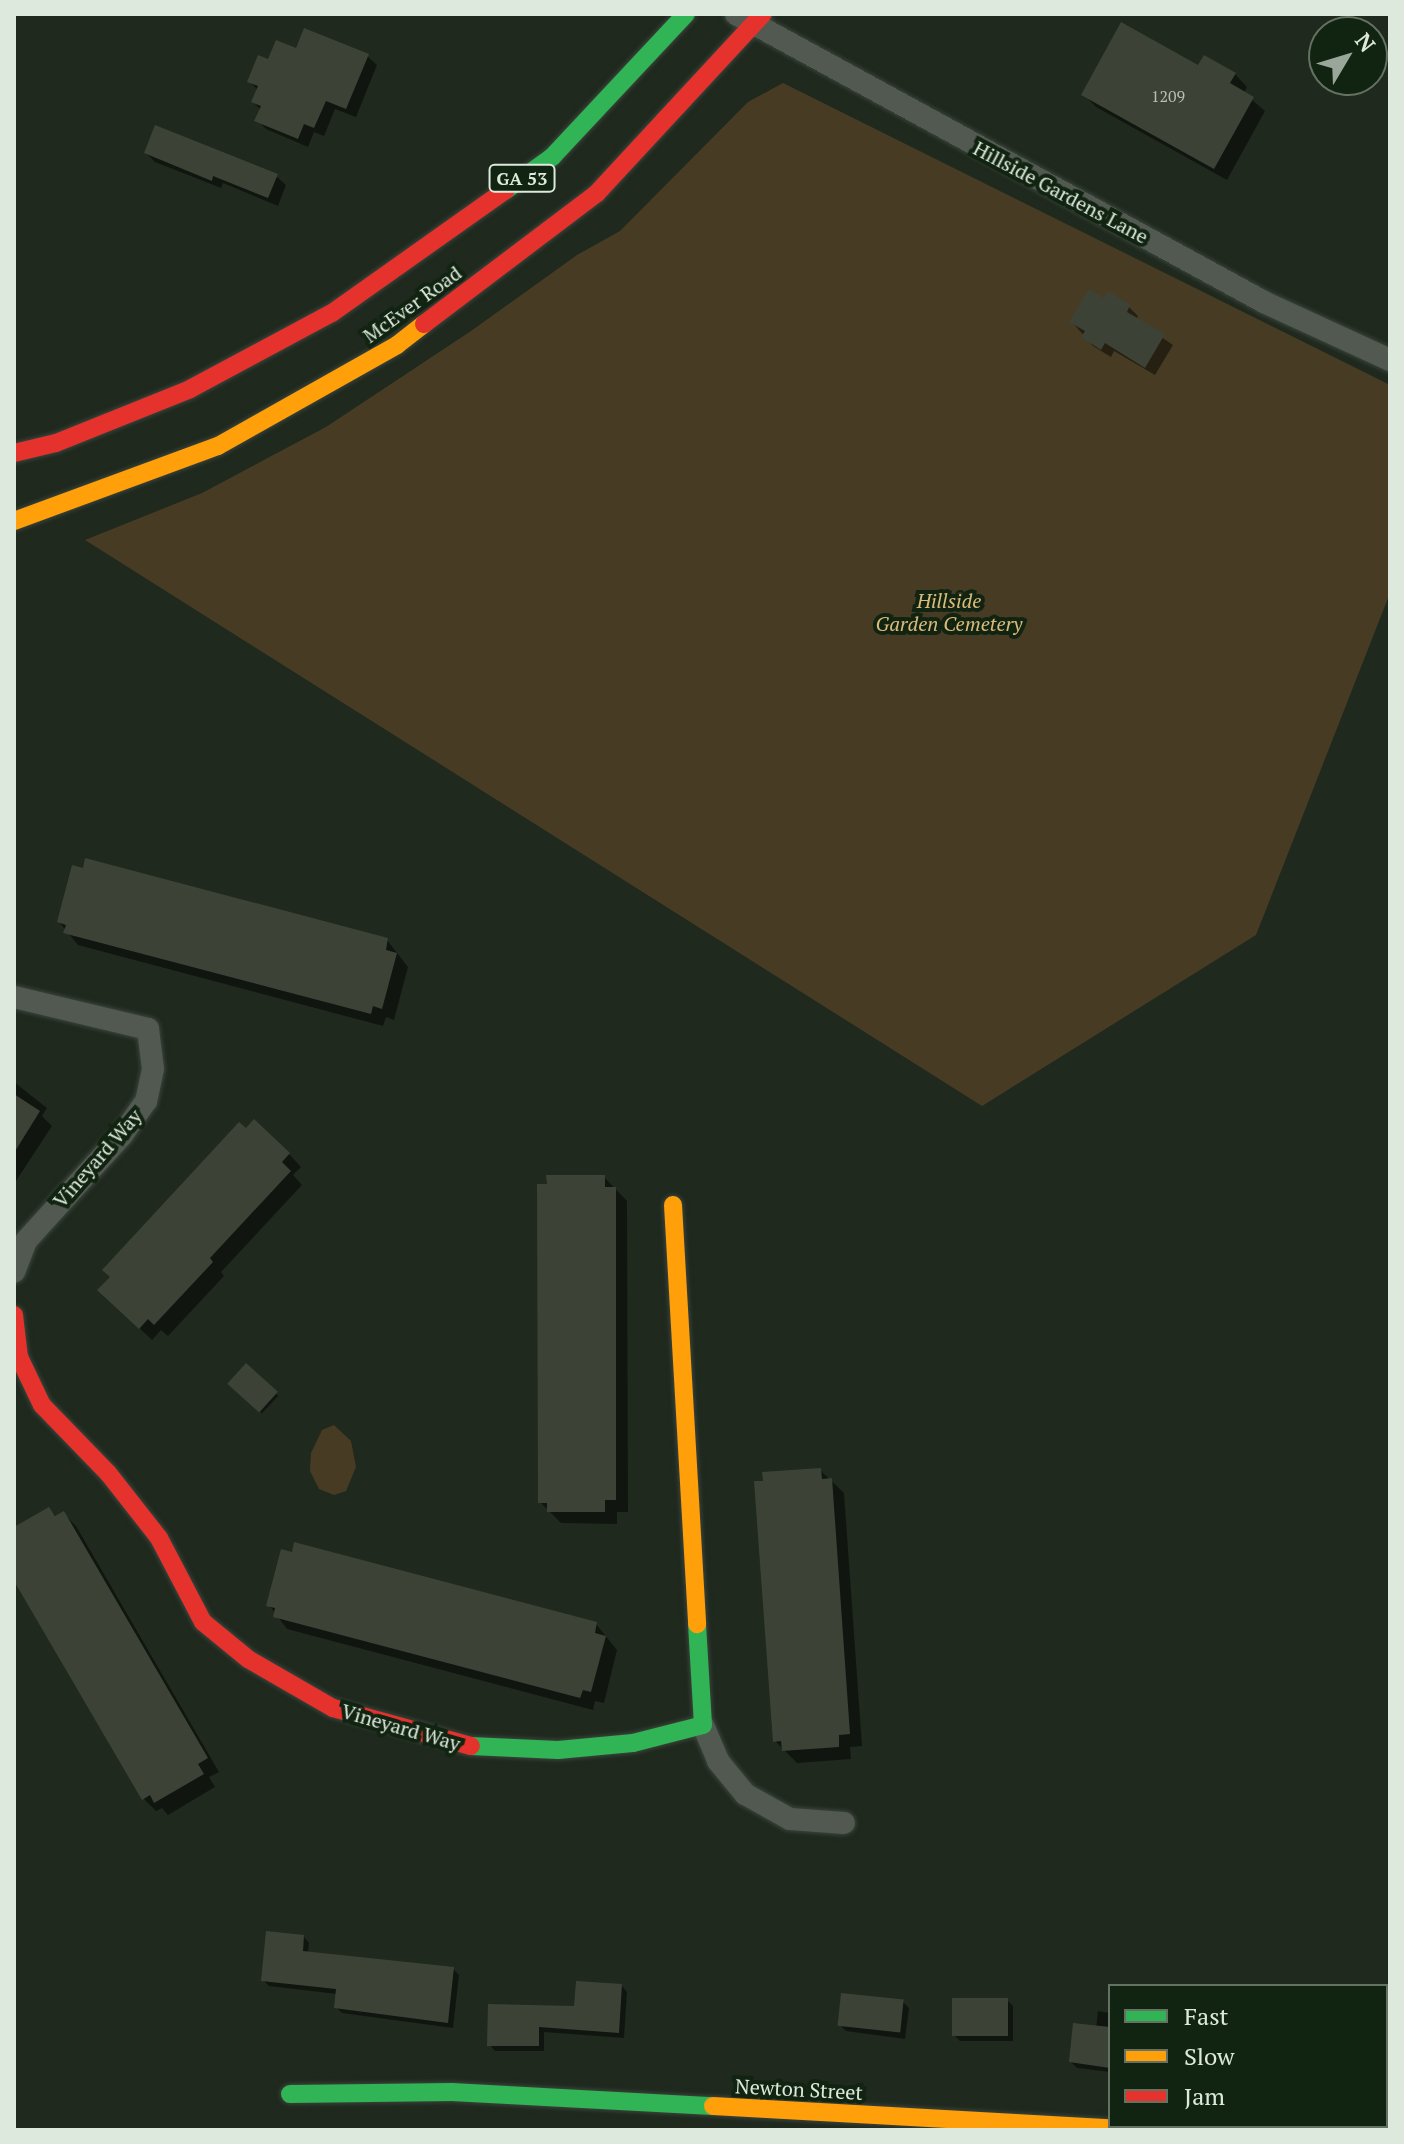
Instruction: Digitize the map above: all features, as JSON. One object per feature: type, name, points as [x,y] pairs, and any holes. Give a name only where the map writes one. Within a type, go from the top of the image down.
[{"type":"street","name":"McEver Road","points":[[14,453],[56,443],[190,389],[332,313],[552,157],[686,14]]},
{"type":"street","name":"McEver Road","points":[[14,521],[218,446],[397,345],[597,193],[751,17]]},
{"type":"street","name":"Hillside Gardens Lane","points":[[751,17],[1264,302],[1390,360]]},
{"type":"street","name":"Vineyard Way","points":[[14,997],[148,1029],[153,1069],[146,1101],[122,1135],[26,1241],[14,1272]]},
{"type":"street","points":[[673,1205],[703,1725],[718,1761],[745,1794],[790,1819],[844,1823]]},
{"type":"street","name":"Vineyard Way","points":[[14,1315],[19,1357],[42,1405],[108,1473],[159,1538],[203,1622],[248,1659],[333,1708],[464,1746],[558,1750],[633,1743],[703,1725]]},
{"type":"street","name":"Newton Street","points":[[290,2094],[452,2092],[1144,2130]]},
{"type":"green space","name":"Hillside Garden Cemetery","points":[[783,83],[1390,385],[1390,593],[1256,935],[982,1106],[85,540],[202,493],[326,427],[471,331],[577,255],[620,231],[748,102]]},
{"type":"green space","points":[[334,1425],[351,1441],[356,1467],[346,1491],[334,1495],[319,1489],[310,1471],[311,1453],[322,1430]]},
{"type":"building","points":[[1121,22],[1198,65],[1204,55],[1236,73],[1230,83],[1254,97],[1214,169],[1081,95]]},
{"type":"building","points":[[304,28],[369,54],[346,109],[326,101],[314,128],[304,124],[298,139],[254,121],[261,106],[251,102],[258,86],[247,82],[258,55],[268,59],[276,40],[296,48]]},
{"type":"building","points":[[155,125],[278,174],[268,198],[213,176],[212,181],[144,153]]},
{"type":"building","points":[[1089,289],[1104,298],[1108,291],[1130,305],[1127,312],[1165,334],[1145,368],[1105,343],[1101,350],[1081,337],[1085,331],[1069,322]]},
{"type":"building","points":[[85,858],[388,938],[386,950],[397,953],[382,1009],[373,1006],[371,1014],[63,933],[66,925],[57,922],[72,865],[83,868]]},
{"type":"building","points":[[14,1094],[40,1111],[14,1153]]},
{"type":"building","points":[[254,1119],[290,1153],[282,1162],[291,1171],[210,1258],[213,1262],[154,1325],[148,1319],[139,1329],[97,1290],[110,1277],[102,1270],[239,1122],[246,1128]]},
{"type":"building","points":[[546,1175],[605,1175],[605,1187],[616,1187],[616,1500],[605,1500],[605,1512],[547,1512],[547,1503],[538,1503],[537,1184],[547,1184]]},
{"type":"building","points":[[246,1363],[278,1392],[259,1413],[227,1384]]},
{"type":"building","points":[[821,1468],[822,1479],[832,1478],[850,1734],[839,1735],[839,1747],[782,1751],[781,1741],[773,1742],[754,1481],[763,1481],[762,1472]]},
{"type":"building","points":[[49,1507],[55,1516],[64,1511],[208,1758],[198,1764],[204,1774],[154,1803],[150,1795],[142,1800],[14,1581],[14,1527]]},
{"type":"building","points":[[294,1542],[597,1622],[595,1633],[606,1636],[591,1692],[583,1690],[580,1698],[273,1617],[275,1608],[266,1606],[281,1549],[292,1552]]},
{"type":"building","points":[[266,1931],[304,1935],[303,1951],[454,1967],[448,2023],[334,2008],[336,1989],[261,1981]]},
{"type":"building","points":[[576,1981],[622,1984],[619,2033],[539,2027],[539,2046],[487,2046],[488,2004],[574,2006]]},
{"type":"building","points":[[841,1993],[904,2000],[900,2032],[838,2026]]},
{"type":"building","points":[[952,1998],[1008,1998],[1008,2036],[952,2036]]},
{"type":"building","points":[[1073,2023],[1108,2027],[1108,2068],[1069,2062]]},
{"type":"traffic: fast","points":[[506,190],[552,157],[686,14]]},
{"type":"traffic: fast","points":[[471,1746],[558,1750],[633,1743],[703,1725],[697,1624]]},
{"type":"traffic: fast","points":[[290,2094],[452,2092],[713,2106]]},
{"type":"traffic: slow","points":[[14,521],[218,446],[397,345],[424,324]]},
{"type":"traffic: slow","points":[[673,1205],[697,1624]]},
{"type":"traffic: slow","points":[[713,2106],[1108,2128]]},
{"type":"traffic: slow","points":[[1108,2128],[1144,2130]]},
{"type":"traffic: jam","points":[[424,324],[597,193],[763,14]]},
{"type":"traffic: jam","points":[[14,453],[56,443],[190,389],[332,313],[506,190]]},
{"type":"traffic: jam","points":[[14,1315],[19,1357],[42,1405],[108,1473],[159,1538],[203,1622],[248,1659],[333,1708],[471,1746]]}]
